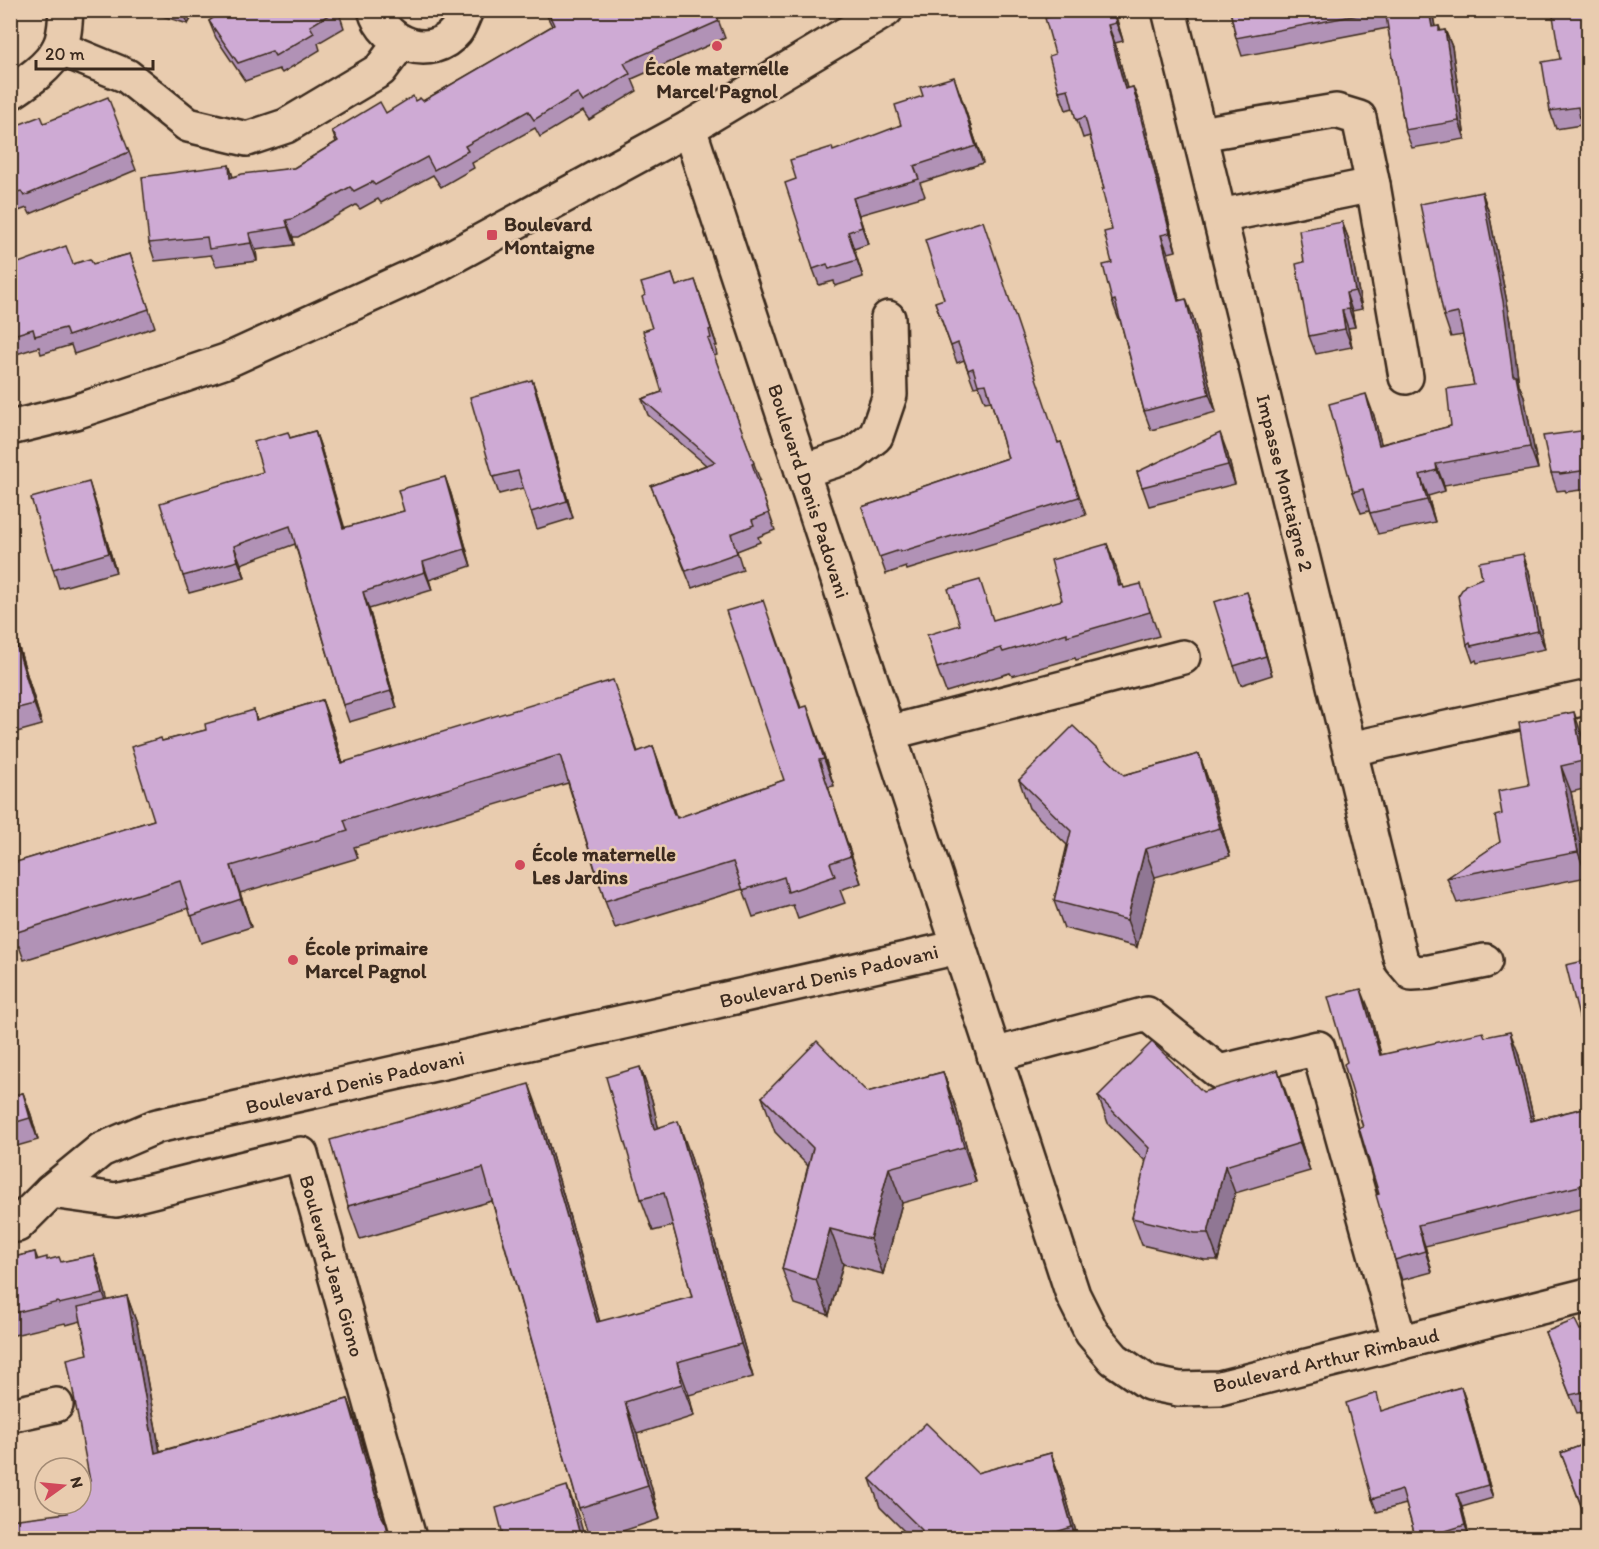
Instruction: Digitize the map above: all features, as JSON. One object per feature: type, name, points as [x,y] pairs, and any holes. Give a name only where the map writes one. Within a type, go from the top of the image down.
[{"type":"street","points":[[10,93],[38,73],[59,48],[66,10]]},
{"type":"street","points":[[375,10],[378,22],[390,36],[409,46],[426,47],[442,42],[456,32],[466,10]]},
{"type":"street","points":[[10,428],[75,412],[226,361],[436,265],[689,128],[886,10]]},
{"type":"street","name":"Impasse Montaigne 2","points":[[1169,10],[1401,960],[1412,973],[1430,972],[1485,961]]},
{"type":"street","points":[[59,48],[127,76],[188,125],[247,139],[286,126],[380,70],[401,42]]},
{"type":"street","points":[[1200,134],[1336,111],[1359,118],[1373,185],[1406,377]]},
{"type":"street","name":"Boulevard Denis Padovani","points":[[51,1191],[101,1150],[157,1126],[958,947],[689,128]]},
{"type":"street","points":[[1220,216],[1373,185]]},
{"type":"street","points":[[802,471],[852,455],[876,436],[890,395],[888,318]]},
{"type":"street","points":[[888,733],[1183,657]]},
{"type":"street","points":[[1350,749],[1586,698]]},
{"type":"street","name":"Boulevard Arthur Rimbaud","points":[[958,947],[1073,1295],[1092,1333],[1114,1359],[1149,1383],[1179,1389],[1220,1388],[1588,1295]]},
{"type":"street","points":[[994,1055],[1147,1014],[1219,1072],[1318,1047],[1400,1343]]},
{"type":"street","name":"Boulevard Jean Giono","points":[[51,1191],[116,1200],[301,1154],[409,1539]]},
{"type":"street","points":[[10,1226],[17,1225],[51,1191]]},
{"type":"street","points":[[10,1415],[56,1405]]},
{"type":"building","points":[[225,10],[337,10],[310,26],[314,33],[275,56],[272,51],[238,63],[209,21]]},
{"type":"building","points":[[547,10],[715,10],[719,21],[624,63],[630,74],[583,102],[577,93],[534,120],[528,111],[465,146],[468,151],[434,170],[427,157],[375,185],[372,182],[354,191],[350,187],[292,219],[286,220],[288,227],[249,233],[251,243],[209,249],[207,237],[149,243],[142,177],[229,165],[230,178],[242,174],[294,168],[338,141],[332,131],[380,102],[386,113],[413,96],[415,101],[420,98],[423,101],[554,25]]},
{"type":"building","points":[[1051,10],[1113,10],[1116,23],[1108,25],[1125,89],[1133,87],[1170,233],[1161,235],[1178,301],[1186,299],[1209,394],[1144,411],[1115,300],[1112,301],[1103,265],[1112,263],[1104,232],[1112,230],[1085,117],[1076,120],[1068,89],[1059,91],[1049,56],[1055,54],[1045,18],[1053,16]]},
{"type":"building","points":[[1230,10],[1384,10],[1236,38]]},
{"type":"building","points":[[1385,10],[1429,10],[1432,27],[1439,26],[1439,31],[1445,30],[1459,121],[1405,130]]},
{"type":"building","points":[[1552,10],[1588,10],[1588,164],[1578,107],[1550,111],[1542,62],[1560,59]]},
{"type":"building","points":[[954,77],[976,146],[914,166],[919,179],[853,198],[862,227],[848,232],[857,260],[829,269],[827,264],[813,269],[785,183],[796,179],[790,160],[832,147],[833,151],[901,125],[895,105],[923,96],[920,87]]},
{"type":"building","points":[[108,97],[129,152],[24,196],[21,191],[10,194],[10,128],[41,116],[44,123]]},
{"type":"building","points":[[1482,192],[1503,301],[1513,375],[1516,375],[1530,447],[1436,464],[1437,470],[1420,475],[1427,500],[1370,513],[1363,489],[1353,492],[1329,404],[1366,394],[1379,445],[1451,426],[1447,389],[1474,385],[1458,313],[1444,316],[1420,204]]},
{"type":"building","points":[[983,221],[1058,443],[1061,442],[1079,497],[879,557],[862,507],[1008,458],[986,384],[978,385],[973,368],[968,370],[958,343],[951,346],[935,302],[944,299],[925,240]]},
{"type":"building","points":[[1342,222],[1355,291],[1346,293],[1349,309],[1342,310],[1345,329],[1309,336],[1296,264],[1304,262],[1299,230]]},
{"type":"building","points":[[66,246],[73,264],[90,259],[93,264],[130,254],[149,309],[68,336],[65,328],[35,336],[33,329],[10,336],[10,266]]},
{"type":"building","points":[[672,274],[676,286],[695,280],[711,329],[709,330],[711,338],[708,339],[754,463],[752,464],[769,513],[752,520],[754,525],[731,534],[737,553],[686,571],[651,486],[715,462],[642,399],[662,392],[643,331],[652,328],[642,297],[645,295],[641,283]]},
{"type":"building","points":[[532,380],[567,501],[531,512],[518,471],[493,477],[470,397]]},
{"type":"building","points":[[1588,430],[1588,470],[1551,473],[1543,436]]},
{"type":"building","points":[[315,431],[343,528],[404,511],[398,490],[445,477],[465,549],[423,562],[425,572],[363,592],[391,691],[343,705],[290,526],[234,546],[238,561],[183,576],[160,503],[263,472],[254,442],[288,432],[290,438]]},
{"type":"building","points":[[1220,433],[1228,465],[1142,487],[1137,472]]},
{"type":"building","points":[[89,482],[109,553],[53,569],[31,498]]},
{"type":"building","points":[[1107,544],[1119,586],[1123,585],[1124,588],[1141,584],[1150,612],[1003,652],[1001,648],[937,668],[927,635],[960,625],[948,589],[980,580],[993,620],[1062,600],[1051,560]]},
{"type":"building","points":[[1523,554],[1538,631],[1467,645],[1458,596],[1465,585],[1482,578],[1479,562]]},
{"type":"building","points":[[1247,592],[1266,656],[1234,666],[1214,602]]},
{"type":"building","points":[[763,600],[800,708],[807,706],[824,759],[819,760],[851,856],[830,863],[835,876],[788,892],[784,877],[743,890],[733,862],[605,901],[560,755],[344,820],[348,831],[231,866],[241,899],[191,916],[180,881],[14,933],[10,923],[10,864],[154,820],[131,747],[161,738],[162,741],[206,730],[205,724],[254,710],[256,720],[322,700],[341,763],[613,680],[637,752],[653,746],[674,815],[677,818],[784,780],[726,611]]},
{"type":"building","points":[[10,623],[34,704],[10,710]]},
{"type":"building","points":[[1574,712],[1583,761],[1561,766],[1578,852],[1447,878],[1500,842],[1495,816],[1502,814],[1498,791],[1529,785],[1519,723]]},
{"type":"building","points":[[1073,726],[1124,775],[1199,754],[1220,828],[1145,849],[1127,920],[1054,901],[1071,831],[1019,780]]},
{"type":"building","points":[[1588,861],[1588,878],[1585,862]]},
{"type":"building","points":[[1588,960],[1588,1019],[1580,1021],[1566,965]]},
{"type":"building","points":[[1361,989],[1380,1055],[1483,1032],[1485,1037],[1510,1032],[1531,1121],[1588,1107],[1588,1184],[1418,1225],[1425,1251],[1395,1260],[1376,1195],[1379,1194],[1359,1128],[1363,1127],[1344,1064],[1347,1062],[1328,997]]},
{"type":"building","points":[[817,1041],[867,1092],[943,1072],[964,1147],[889,1168],[870,1239],[830,1229],[816,1280],[782,1269],[813,1148],[762,1097]]},
{"type":"building","points":[[1152,1042],[1203,1092],[1278,1070],[1300,1143],[1225,1166],[1208,1233],[1195,1233],[1132,1218],[1149,1148],[1098,1096]]},
{"type":"building","points":[[640,1067],[654,1129],[678,1121],[741,1344],[677,1362],[682,1384],[625,1402],[648,1486],[579,1508],[483,1168],[348,1206],[330,1140],[529,1084],[597,1322],[692,1297],[664,1193],[641,1199],[606,1077]]},
{"type":"building","points":[[23,1093],[30,1118],[10,1124],[10,1096]]},
{"type":"building","points":[[35,1252],[36,1260],[59,1257],[61,1262],[94,1255],[103,1294],[10,1314],[10,1258]]},
{"type":"building","points":[[127,1296],[155,1453],[348,1399],[390,1539],[10,1539],[10,1520],[43,1516],[93,1516],[93,1456],[85,1456],[67,1359],[88,1354],[78,1307]]},
{"type":"building","points":[[1575,1320],[1580,1330],[1588,1327],[1588,1391],[1570,1395],[1545,1332]]},
{"type":"building","points":[[1461,1387],[1488,1485],[1457,1494],[1465,1525],[1416,1539],[1402,1490],[1372,1499],[1346,1403],[1377,1393],[1381,1411]]},
{"type":"building","points":[[926,1423],[977,1473],[1051,1453],[1072,1527],[1034,1539],[920,1539],[922,1530],[870,1479]]},
{"type":"building","points":[[1588,1443],[1588,1519],[1587,1520],[1561,1453]]},
{"type":"building","points":[[567,1486],[581,1539],[504,1539],[496,1508]]},
{"type":"place","name":"École maternelle Marcel Pagnol","points":[[717,46]]},
{"type":"place","name":"Boulevard Montaigne","points":[[492,235]]},
{"type":"place","name":"École maternelle Les Jardins","points":[[520,865]]},
{"type":"place","name":"École primaire Marcel Pagnol","points":[[293,960]]}]
